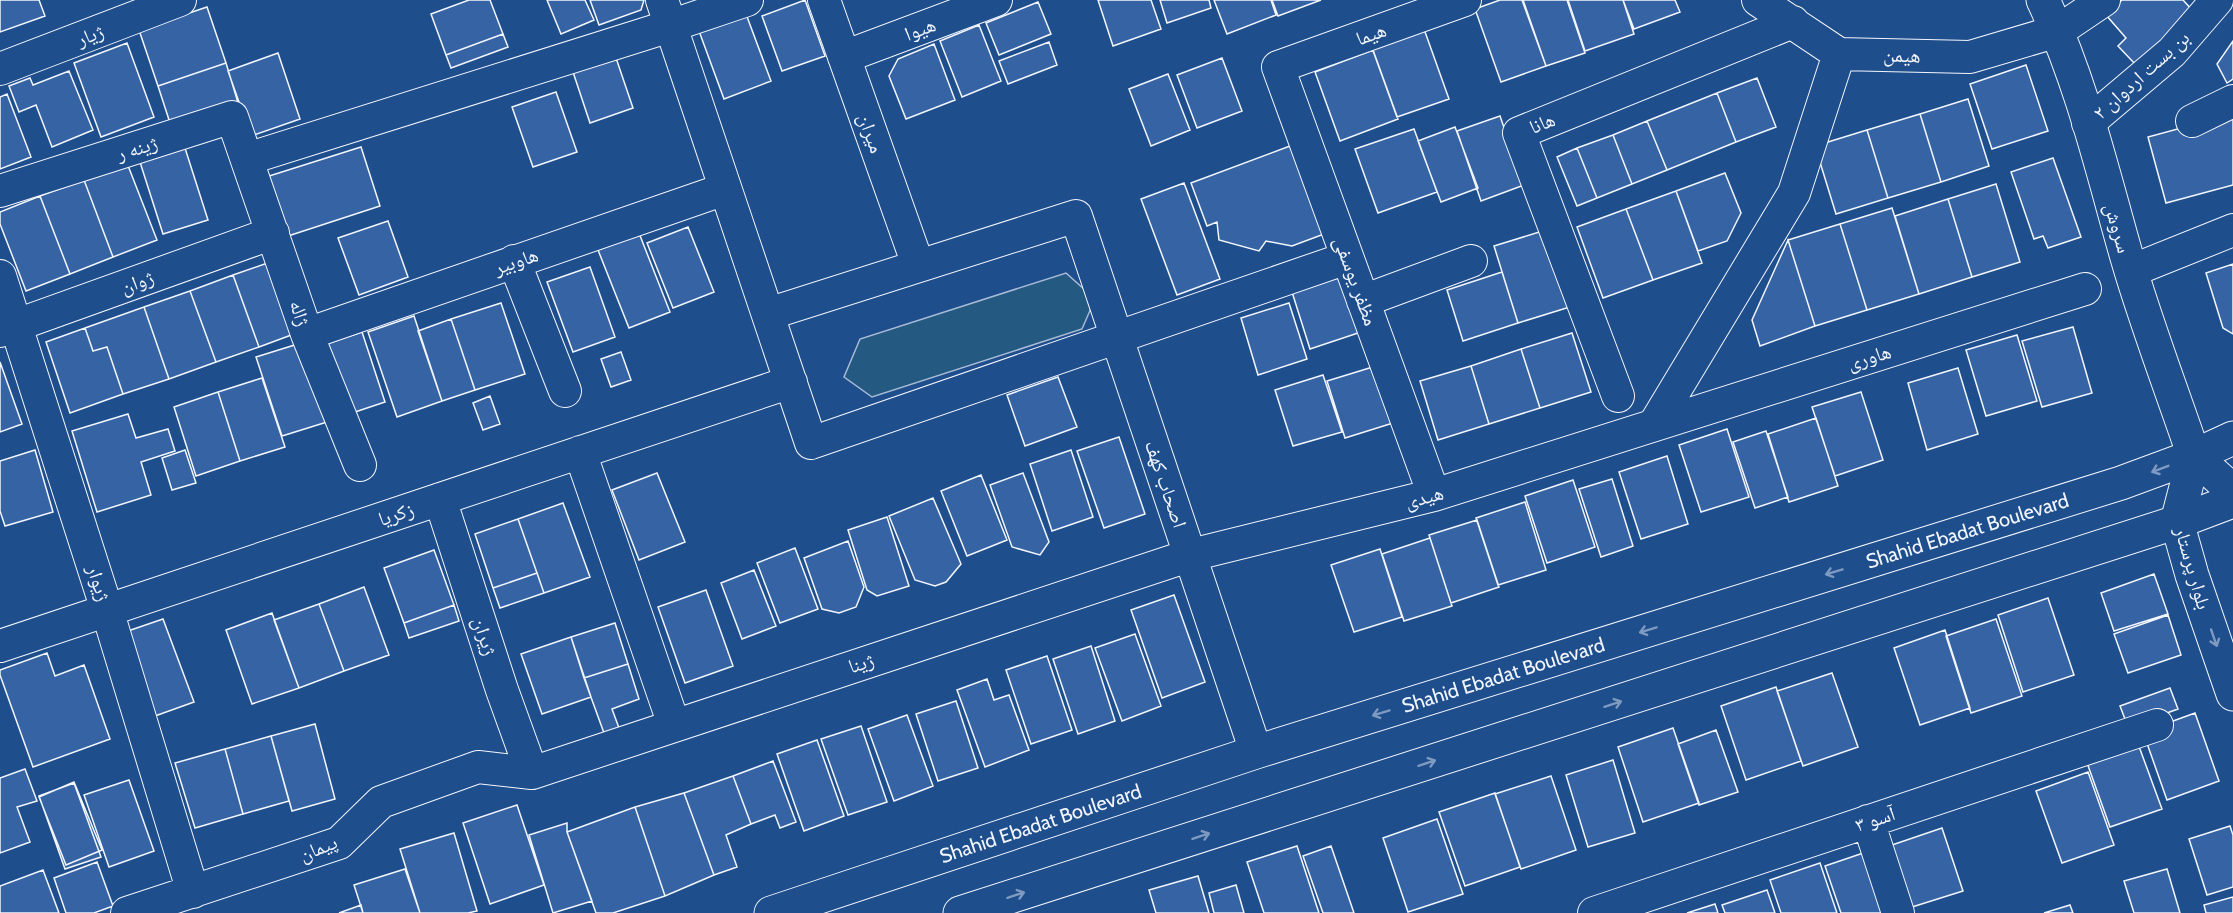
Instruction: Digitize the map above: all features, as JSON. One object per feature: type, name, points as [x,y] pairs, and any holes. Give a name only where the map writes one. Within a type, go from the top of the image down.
[{"type":"main road","name":"سروش","points":[[2043,0],[2058,31],[2088,123],[2131,271],[2194,456]]},
{"type":"main road","name":"Shahid Ebadat Boulevard","points":[[771,913],[1256,752],[2121,483],[2194,456],[2233,438]]},
{"type":"main road","points":[[2194,456],[2233,491]]},
{"type":"main road","name":"بلوار پرستار","points":[[2194,456],[2177,522],[2192,575],[2233,694]]},
{"type":"main road","points":[[960,913],[2177,522],[2233,501]]},
{"type":"street","name":"ژیار","points":[[0,69],[180,0]]},
{"type":"street","points":[[247,159],[666,13],[747,0]]},
{"type":"street","name":"میران","points":[[824,0],[918,265]]},
{"type":"street","name":"هیوا","points":[[844,57],[996,0]]},
{"type":"street","name":"هیما","points":[[1278,67],[1465,0]]},
{"type":"street","points":[[1654,425],[1794,193],[1839,54],[1758,0]]},
{"type":"street","name":"هیمن","points":[[1839,54],[1970,57],[2058,31],[2104,0]]},
{"type":"street","name":"بن بست اردوان ۲","points":[[2088,123],[2172,52],[2217,0]]},
{"type":"street","points":[[666,13],[811,442],[1347,258]]},
{"type":"street","name":"هانا","points":[[1618,396],[1519,133],[1793,22]]},
{"type":"street","name":"مظفر یوسفی","points":[[1278,67],[1434,495]]},
{"type":"street","points":[[2192,122],[2233,101]]},
{"type":"street","name":"ژینه ر","points":[[0,191],[232,117],[247,159]]},
{"type":"street","name":"ژاله","points":[[247,159],[307,334],[360,465]]},
{"type":"street","name":"هاوبیر","points":[[307,334],[725,189]]},
{"type":"street","name":"اصحاب کهف","points":[[918,265],[1076,216],[1256,752]]},
{"type":"street","points":[[2131,271],[2233,230]]},
{"type":"street","name":"ژوان","points":[[8,328],[273,233]]},
{"type":"street","points":[[514,261],[565,391]]},
{"type":"street","points":[[1363,301],[1471,261]]},
{"type":"street","points":[[768,314],[918,265]]},
{"type":"street","name":"ژیوار","points":[[0,276],[8,328],[107,610],[193,892]]},
{"type":"street","name":"هاوری","points":[[1654,425],[2085,289]]},
{"type":"street","name":"زکریا","points":[[0,646],[791,382]]},
{"type":"street","name":"هیدی","points":[[1191,555],[1434,495],[1654,425]]},
{"type":"street","points":[[580,452],[674,724]]},
{"type":"street","name":"ژیران","points":[[440,499],[502,690],[532,773]]},
{"type":"street","name":"ژینا","points":[[532,773],[674,724],[1191,555]]},
{"type":"street","name":"آسو ۳","points":[[1594,913],[2157,725]]},
{"type":"street","name":"پیمان","points":[[128,913],[339,843],[381,802],[478,767],[532,773]]},
{"type":"street","points":[[1868,821],[1898,913]]},
{"type":"shaded area","points":[[1066,273],[1095,299],[1082,329],[872,397],[844,377],[860,339]]},
{"type":"building","points":[[0,0],[39,0],[45,16],[0,32]]},
{"type":"building","points":[[469,0],[490,0],[503,34],[446,55],[431,14]]},
{"type":"building","points":[[547,0],[585,0],[594,20],[561,34]]},
{"type":"building","points":[[590,0],[644,0],[641,10],[599,25]]},
{"type":"building","points":[[805,0],[825,56],[782,71],[762,16]]},
{"type":"building","points":[[1098,0],[1151,0],[1161,29],[1113,46]]},
{"type":"building","points":[[1160,0],[1209,0],[1211,8],[1167,23]]},
{"type":"building","points":[[1214,0],[1271,0],[1276,15],[1227,34]]},
{"type":"building","points":[[1272,0],[1321,0],[1278,16]]},
{"type":"building","points":[[1500,0],[1522,0],[1546,66],[1501,82],[1475,9]]},
{"type":"building","points":[[1523,0],[1567,0],[1585,53],[1546,66]]},
{"type":"building","points":[[1568,0],[1623,0],[1634,34],[1585,51]]},
{"type":"building","points":[[1623,0],[1675,0],[1680,12],[1634,29]]},
{"type":"building","points":[[2122,0],[2183,0],[2194,12],[2136,65],[2118,46],[2126,38],[2106,15]]},
{"type":"building","points":[[1038,2],[1051,34],[999,55],[986,23]]},
{"type":"building","points":[[207,7],[226,63],[158,86],[139,30]]},
{"type":"building","points":[[746,14],[771,81],[724,99],[699,31]]},
{"type":"building","points":[[979,25],[1001,81],[962,97],[940,41]]},
{"type":"building","points":[[1424,29],[1449,99],[1397,117],[1372,48]]},
{"type":"building","points":[[503,34],[508,47],[451,68],[446,55]]},
{"type":"building","points":[[2233,41],[2233,79],[2227,83],[2217,64]]},
{"type":"building","points":[[1049,42],[1057,65],[1008,84],[999,61]]},
{"type":"building","points":[[127,43],[154,117],[101,137],[74,63]]},
{"type":"building","points":[[934,44],[955,100],[906,119],[889,76],[898,59]]},
{"type":"building","points":[[1373,50],[1398,119],[1340,141],[1315,72]]},
{"type":"building","points":[[614,52],[633,108],[590,123],[571,66]]},
{"type":"building","points":[[278,53],[300,119],[251,136],[228,71]]},
{"type":"building","points":[[1222,58],[1242,111],[1197,128],[1177,75]]},
{"type":"building","points":[[226,63],[239,106],[172,129],[158,86]]},
{"type":"building","points":[[2026,65],[2048,131],[1992,149],[1970,84]]},
{"type":"building","points":[[69,71],[93,130],[52,147],[36,105],[19,112],[9,86],[30,78],[33,85]]},
{"type":"building","points":[[1168,74],[1190,130],[1151,146],[1129,89]]},
{"type":"building","points":[[1757,78],[1776,127],[1736,142],[1717,93]]},
{"type":"building","points":[[556,92],[577,152],[533,167],[512,107]]},
{"type":"building","points":[[1717,93],[1736,142],[1667,170],[1647,121]]},
{"type":"building","points":[[7,94],[31,157],[0,169],[0,97]]},
{"type":"building","points":[[1968,99],[1989,166],[1941,182],[1920,114]]},
{"type":"building","points":[[1920,114],[1941,182],[1888,198],[1867,130]]},
{"type":"building","points":[[2233,114],[2233,185],[2166,203],[2148,137]]},
{"type":"building","points":[[1500,116],[1524,185],[1481,201],[1457,131]]},
{"type":"building","points":[[1647,121],[1667,170],[1632,184],[1613,135]]},
{"type":"building","points":[[1455,127],[1478,188],[1441,202],[1418,141]]},
{"type":"building","points":[[1414,129],[1437,192],[1378,213],[1355,149]]},
{"type":"building","points":[[1867,130],[1888,198],[1836,214],[1815,146]]},
{"type":"building","points":[[1613,135],[1632,184],[1597,198],[1577,148]]},
{"type":"building","points":[[184,145],[208,220],[163,234],[139,159]]},
{"type":"building","points":[[1290,146],[1324,234],[1292,246],[1266,241],[1259,251],[1219,240],[1217,222],[1207,226],[1191,183]]},
{"type":"building","points":[[361,147],[380,206],[285,237],[266,177]]},
{"type":"building","points":[[1577,148],[1597,198],[1577,206],[1557,157]]},
{"type":"building","points":[[2053,158],[2081,237],[2048,248],[2043,236],[2034,239],[2011,172]]},
{"type":"building","points":[[127,163],[157,240],[113,257],[84,180]]},
{"type":"building","points":[[1725,173],[1741,213],[1727,241],[1698,251],[1676,191]]},
{"type":"building","points":[[84,180],[113,257],[70,274],[40,196]]},
{"type":"building","points":[[1184,183],[1220,279],[1177,295],[1141,199]]},
{"type":"building","points":[[1996,184],[2020,262],[1972,277],[1948,199]]},
{"type":"building","points":[[1676,191],[1702,263],[1653,280],[1626,209]]},
{"type":"building","points":[[40,196],[70,274],[26,291],[0,224],[0,212]]},
{"type":"building","points":[[1948,199],[1972,277],[1919,294],[1895,216]]},
{"type":"building","points":[[1892,208],[1919,294],[1867,310],[1840,224]]},
{"type":"building","points":[[1626,209],[1653,280],[1603,298],[1577,227]]},
{"type":"building","points":[[388,221],[408,277],[359,295],[338,238]]},
{"type":"building","points":[[1840,224],[1867,310],[1815,326],[1788,240]]},
{"type":"building","points":[[688,227],[714,292],[673,308],[647,243]]},
{"type":"building","points":[[1549,229],[1573,306],[1518,323],[1494,246]]},
{"type":"building","points":[[639,233],[670,312],[629,328],[598,250]]},
{"type":"building","points":[[1788,240],[1815,326],[1760,346],[1752,320]]},
{"type":"building","points":[[276,260],[302,331],[259,347],[233,275]]},
{"type":"building","points":[[2233,264],[2233,334],[2223,328],[2206,273]]},
{"type":"building","points":[[590,267],[615,337],[573,352],[547,282]]},
{"type":"building","points":[[1502,272],[1518,323],[1463,341],[1447,290]]},
{"type":"building","points":[[233,275],[259,347],[216,362],[190,291]]},
{"type":"building","points":[[1340,277],[1358,333],[1310,349],[1292,292]]},
{"type":"building","points":[[190,291],[216,362],[169,379],[144,307]]},
{"type":"building","points":[[501,303],[525,374],[475,390],[451,319]]},
{"type":"building","points":[[1289,303],[1307,359],[1258,375],[1241,318]]},
{"type":"building","points":[[144,307],[169,379],[123,394],[107,347],[93,351],[85,328]]},
{"type":"building","points":[[414,316],[442,401],[397,417],[368,332]]},
{"type":"building","points":[[451,319],[475,390],[442,401],[418,331]]},
{"type":"building","points":[[2073,327],[2092,393],[2042,407],[2022,341]]},
{"type":"building","points":[[85,328],[93,351],[107,347],[123,394],[70,413],[46,342]]},
{"type":"building","points":[[362,332],[385,402],[343,416],[320,346]]},
{"type":"building","points":[[1572,333],[1591,392],[1540,408],[1521,349]]},
{"type":"building","points":[[2017,335],[2037,401],[1986,416],[1966,350]]},
{"type":"building","points":[[301,343],[327,422],[282,436],[256,357]]},
{"type":"building","points":[[1521,349],[1540,408],[1489,424],[1471,366]]},
{"type":"building","points":[[621,352],[631,380],[611,387],[601,359]]},
{"type":"building","points":[[0,362],[22,424],[0,432]]},
{"type":"building","points":[[1376,366],[1393,423],[1345,438],[1327,381]]},
{"type":"building","points":[[1471,366],[1489,424],[1438,440],[1420,381]]},
{"type":"building","points":[[1958,368],[1978,434],[1927,450],[1908,383]]},
{"type":"building","points":[[1323,375],[1342,432],[1293,446],[1275,390]]},
{"type":"building","points":[[1058,377],[1077,427],[1025,446],[1007,395]]},
{"type":"building","points":[[262,378],[285,447],[240,461],[218,392]]},
{"type":"building","points":[[218,392],[240,461],[196,476],[174,407]]},
{"type":"building","points":[[1861,392],[1883,460],[1835,476],[1812,407]]},
{"type":"building","points":[[490,396],[500,424],[483,430],[473,403]]},
{"type":"building","points":[[128,414],[136,438],[168,429],[175,451],[141,462],[151,495],[97,512],[72,431]]},
{"type":"building","points":[[1816,418],[1838,486],[1789,502],[1768,434]]},
{"type":"building","points":[[1727,429],[1749,497],[1701,512],[1679,445]]},
{"type":"building","points":[[1766,431],[1788,497],[1755,508],[1733,442]]},
{"type":"building","points":[[1119,437],[1145,514],[1104,528],[1077,451]]},
{"type":"building","points":[[35,450],[53,512],[5,526],[0,511],[0,461]]},
{"type":"building","points":[[185,450],[196,483],[172,490],[162,458]]},
{"type":"building","points":[[1071,450],[1093,517],[1052,531],[1030,464]]},
{"type":"building","points":[[1667,456],[1688,524],[1641,539],[1619,472]]},
{"type":"building","points":[[657,473],[685,542],[639,560],[612,490]]},
{"type":"building","points":[[1023,473],[1049,542],[1040,555],[1012,547],[990,485]]},
{"type":"building","points":[[981,475],[1007,540],[967,556],[941,491]]},
{"type":"building","points":[[1612,479],[1633,546],[1601,557],[1579,489]]},
{"type":"building","points":[[1573,480],[1595,547],[1547,563],[1525,496]]},
{"type":"building","points":[[933,498],[961,564],[946,582],[935,586],[915,580],[889,516]]},
{"type":"building","points":[[1525,502],[1546,570],[1498,585],[1476,518]]},
{"type":"building","points":[[563,503],[590,577],[544,593],[518,519]]},
{"type":"building","points":[[887,517],[909,586],[877,596],[867,590],[848,530]]},
{"type":"building","points":[[518,519],[537,573],[493,588],[475,534]]},
{"type":"building","points":[[1477,520],[1499,587],[1451,603],[1429,535]]},
{"type":"building","points":[[1430,538],[1452,606],[1404,621],[1382,554]]},
{"type":"building","points":[[848,541],[864,587],[856,607],[839,613],[822,609],[804,558]]},
{"type":"building","points":[[795,548],[818,609],[780,623],[757,563]]},
{"type":"building","points":[[1380,549],[1402,617],[1354,632],[1331,565]]},
{"type":"building","points":[[434,550],[454,605],[404,623],[384,568]]},
{"type":"building","points":[[754,570],[776,626],[742,639],[721,583]]},
{"type":"building","points":[[537,573],[544,593],[500,608],[493,588]]},
{"type":"building","points":[[2154,574],[2168,614],[2114,631],[2101,593]]},
{"type":"building","points":[[364,587],[389,655],[344,671],[319,604]]},
{"type":"building","points":[[706,590],[733,666],[685,683],[658,607]]},
{"type":"building","points":[[1174,595],[1205,682],[1162,698],[1131,610]]},
{"type":"building","points":[[2048,598],[2074,675],[2023,692],[1998,615]]},
{"type":"building","points":[[319,604],[344,671],[299,688],[274,620]]},
{"type":"building","points":[[454,605],[459,621],[409,638],[404,623]]},
{"type":"building","points":[[272,613],[299,688],[252,704],[226,630]]},
{"type":"building","points":[[2168,615],[2181,655],[2128,673],[2114,634]]},
{"type":"building","points":[[163,619],[194,702],[155,716],[125,632]]},
{"type":"building","points":[[1996,619],[2022,696],[1971,713],[1946,636]]},
{"type":"building","points":[[615,623],[628,664],[584,678],[571,637]]},
{"type":"building","points":[[1945,630],[1970,708],[1920,725],[1894,648]]},
{"type":"building","points":[[1135,634],[1161,706],[1122,721],[1095,648]]},
{"type":"building","points":[[571,637],[591,697],[542,714],[521,654]]},
{"type":"building","points":[[1091,646],[1115,721],[1078,734],[1053,659]]},
{"type":"building","points":[[47,653],[55,676],[84,665],[110,739],[33,767],[0,670]]},
{"type":"building","points":[[1047,656],[1072,730],[1031,744],[1006,670]]},
{"type":"building","points":[[628,664],[639,699],[612,709],[619,728],[604,733],[584,678]]},
{"type":"building","points":[[1832,673],[1858,747],[1803,766],[1777,691]]},
{"type":"building","points":[[987,679],[994,700],[1009,695],[1029,750],[985,767],[957,690]]},
{"type":"building","points":[[1776,687],[1801,761],[1746,780],[1721,706]]},
{"type":"building","points":[[2170,688],[2178,709],[2128,727],[2120,706]]},
{"type":"building","points":[[956,701],[978,768],[938,781],[916,714]]},
{"type":"building","points":[[2195,713],[2219,781],[2167,800],[2143,732]]},
{"type":"building","points":[[907,715],[933,786],[894,801],[868,729]]},
{"type":"building","points":[[315,724],[335,799],[292,811],[271,736]]},
{"type":"building","points":[[861,726],[887,802],[848,815],[821,739]]},
{"type":"building","points":[[1673,728],[1699,803],[1643,822],[1618,747]]},
{"type":"building","points":[[1716,730],[1738,792],[1699,805],[1678,744]]},
{"type":"building","points":[[271,736],[289,801],[243,814],[225,749]]},
{"type":"building","points":[[817,740],[844,816],[804,831],[777,754]]},
{"type":"building","points":[[2137,741],[2162,809],[2110,827],[2086,760]]},
{"type":"building","points":[[225,749],[243,814],[195,828],[175,763]]},
{"type":"building","points":[[1613,760],[1635,833],[1588,847],[1566,775]]},
{"type":"building","points":[[773,761],[796,822],[780,828],[775,815],[751,824],[733,776]]},
{"type":"building","points":[[25,769],[37,801],[17,807],[30,842],[0,853],[0,778]]},
{"type":"building","points":[[2088,772],[2114,845],[2062,863],[2036,791]]},
{"type":"building","points":[[733,776],[751,824],[726,835],[737,867],[714,875],[684,793]]},
{"type":"building","points":[[1551,776],[1576,850],[1521,869],[1495,794]]},
{"type":"building","points":[[129,780],[154,851],[109,867],[84,795]]},
{"type":"building","points":[[74,782],[102,850],[66,865],[39,797]]},
{"type":"building","points":[[74,783],[101,857],[65,869],[39,796]]},
{"type":"building","points":[[684,793],[714,875],[665,896],[635,807]]},
{"type":"building","points":[[1495,793],[1520,867],[1465,886],[1439,812]]},
{"type":"building","points":[[517,805],[544,885],[490,904],[463,823]]},
{"type":"building","points":[[635,807],[665,896],[613,913],[596,913],[567,832]]},
{"type":"building","points":[[1437,819],[1463,894],[1408,912],[1383,838]]},
{"type":"building","points":[[567,823],[567,832],[592,901],[553,913],[529,835]]},
{"type":"building","points":[[2230,826],[2233,835],[2233,887],[2207,895],[2189,839]]},
{"type":"building","points":[[1942,828],[1963,891],[1912,907],[1892,845]]},
{"type":"building","points":[[454,833],[477,911],[420,913],[400,849]]},
{"type":"building","points":[[1297,846],[1319,913],[1264,913],[1247,862]]},
{"type":"building","points":[[1331,846],[1354,913],[1323,913],[1303,856]]},
{"type":"building","points":[[1875,849],[1893,913],[1841,913],[1825,866]]},
{"type":"building","points":[[97,862],[113,906],[94,913],[66,913],[54,878]]},
{"type":"building","points":[[1820,863],[1837,913],[1781,913],[1770,880]]},
{"type":"building","points":[[405,869],[420,913],[363,913],[354,885]]},
{"type":"building","points":[[2167,869],[2180,913],[2134,913],[2124,881]]},
{"type":"building","points":[[43,870],[59,913],[0,913],[0,886]]},
{"type":"building","points":[[1198,876],[1209,913],[1156,913],[1149,890]]},
{"type":"building","points":[[1236,885],[1244,913],[1214,913],[1209,893]]},
{"type":"building","points":[[1767,890],[1775,913],[1725,913],[1722,905]]},
{"type":"building","points":[[2233,897],[2233,913],[2206,913],[2204,905]]},
{"type":"building","points":[[1715,904],[1718,913],[1687,913]]},
{"type":"building","points":[[361,905],[363,913],[339,913]]},
{"type":"building","points":[[2070,905],[2073,913],[2044,913]]}]
